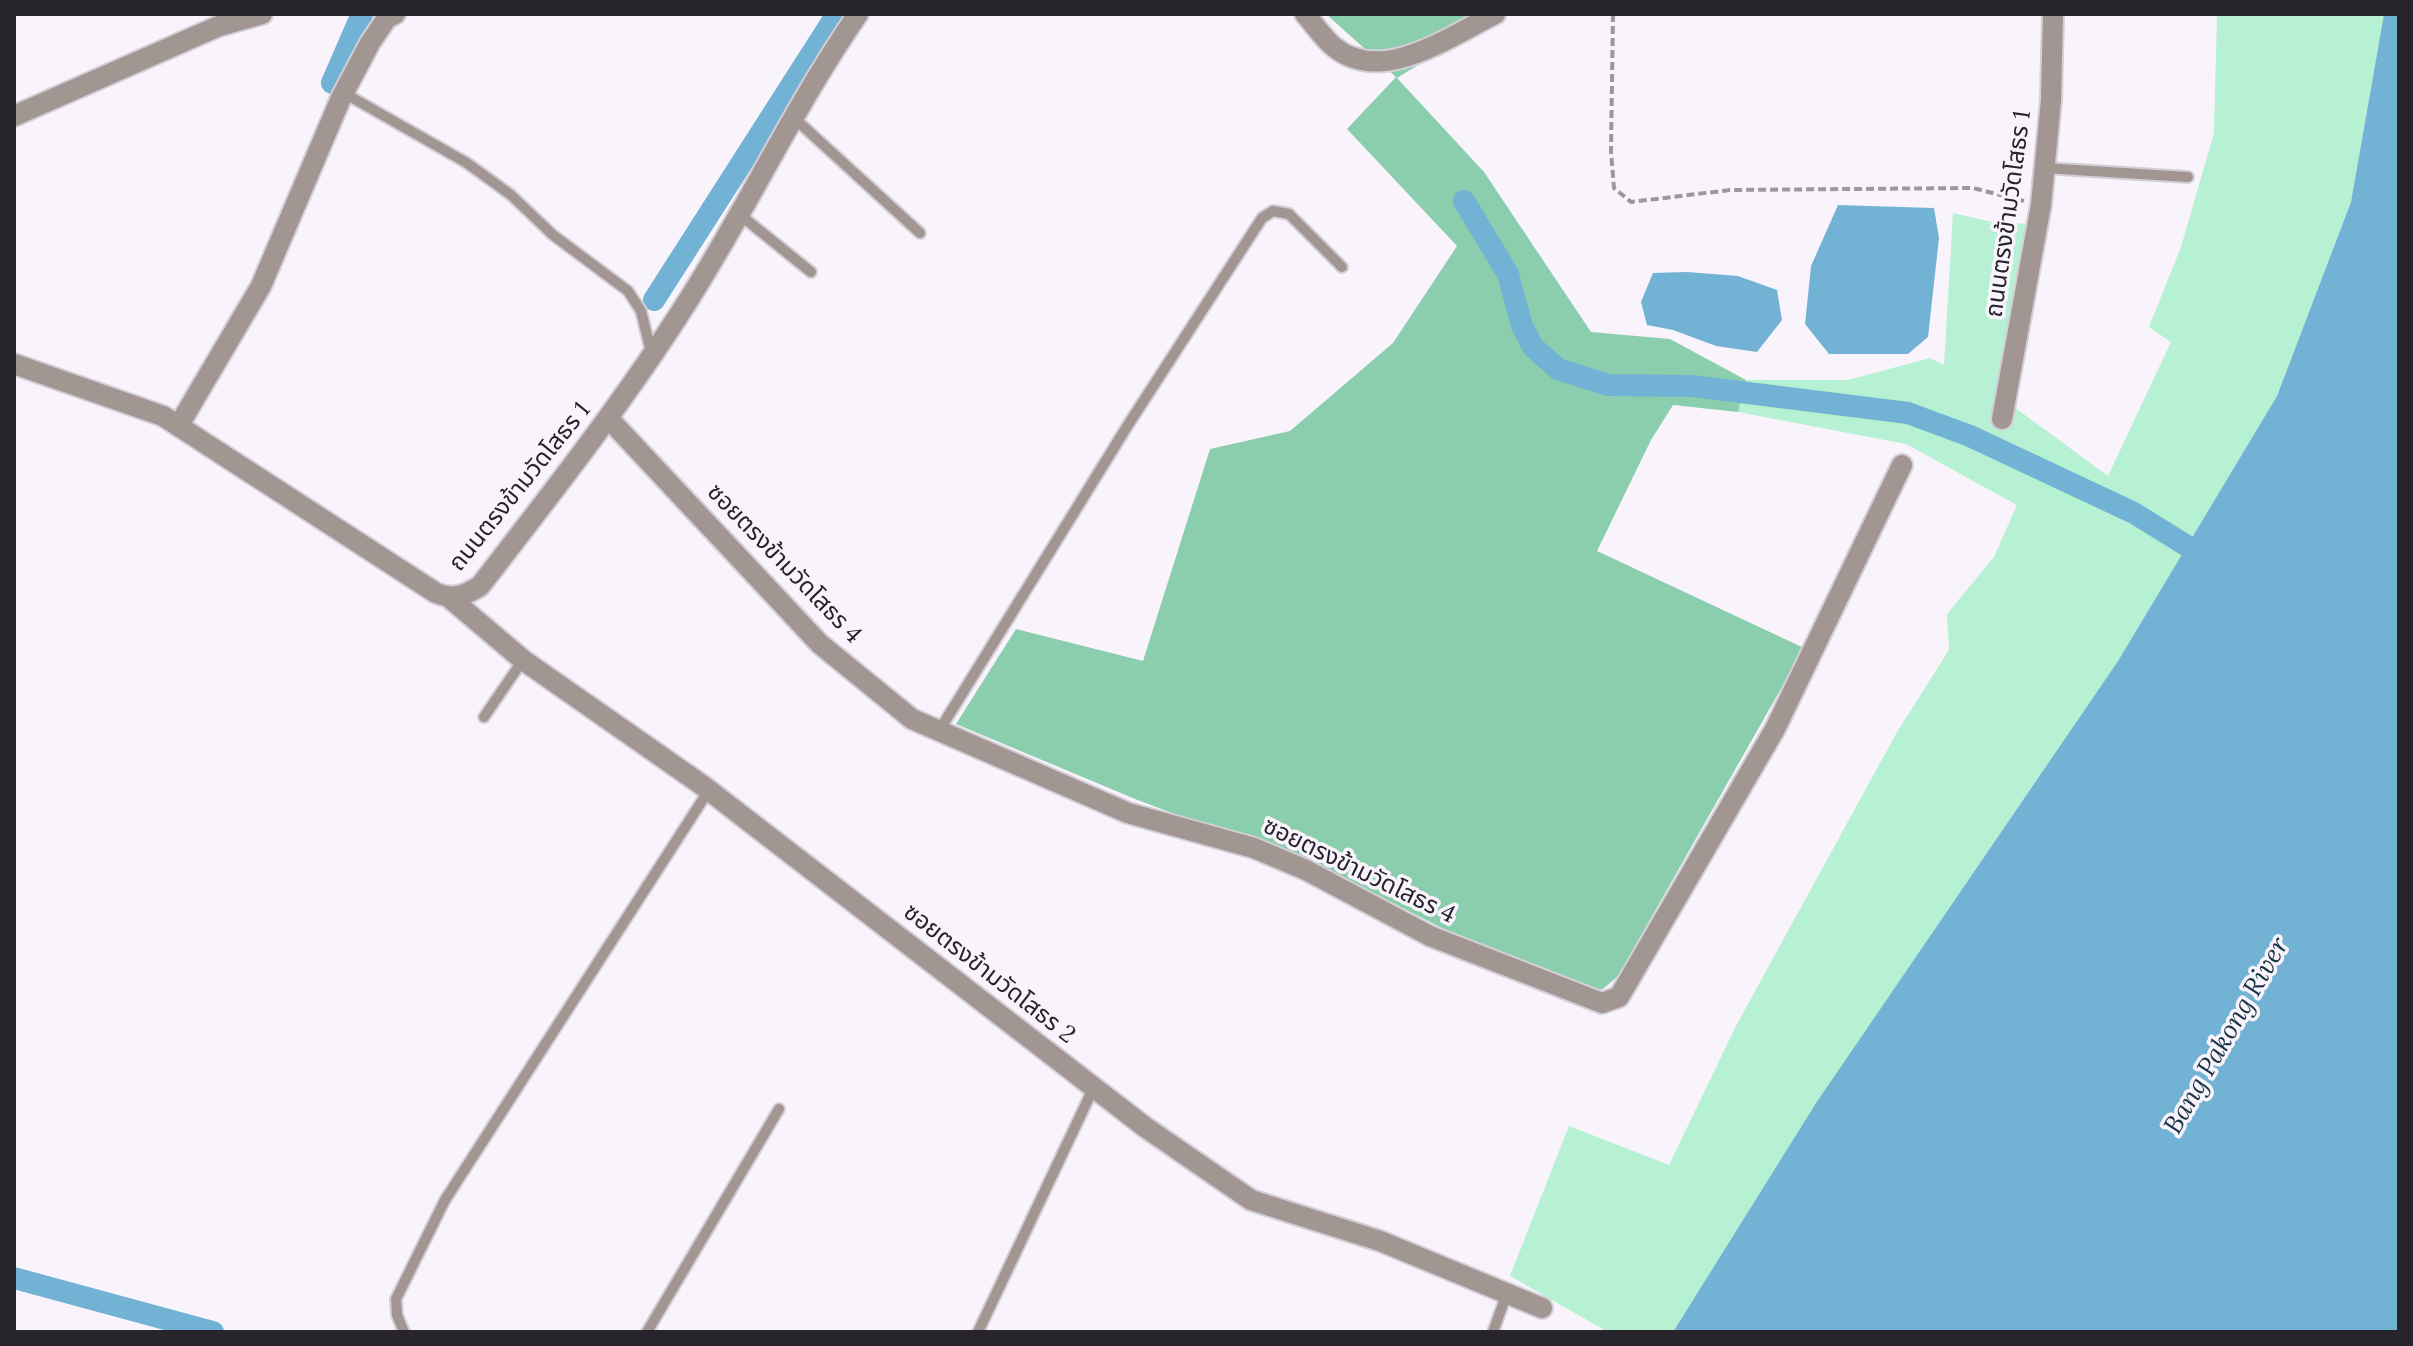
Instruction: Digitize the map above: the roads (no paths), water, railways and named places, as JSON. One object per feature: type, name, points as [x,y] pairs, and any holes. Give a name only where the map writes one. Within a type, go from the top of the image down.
[{"type":"street","points":[[14,116],[219,26],[262,14]]},
{"type":"street","points":[[179,425],[261,286],[344,93],[370,43],[387,18],[395,14]]},
{"type":"street","name":"ถนนตรงข้ามวัดโสธร 1","points":[[14,364],[138,405],[179,425],[436,593],[451,599],[480,586],[609,419],[739,214],[793,117],[858,14]]},
{"type":"street","points":[[1305,14],[1334,47],[1348,55],[1384,62],[1402,59],[1495,14]]},
{"type":"street","name":"ถนนตรงข้ามวัดโสธร 1","points":[[2002,419],[2033,266],[2041,205],[2051,100],[2053,14]]},
{"type":"street","name":"ซอยตรงข้ามวัดโสธร 4","points":[[609,419],[820,644],[912,719],[1128,813],[1254,848],[1306,870],[1430,936],[1592,1002],[1610,1003],[1619,997],[1775,729],[1902,465]]},
{"type":"street","name":"ซอยตรงข้ามวัดโสธร 2","points":[[451,599],[523,660],[709,790],[1094,1087],[1251,1200],[1380,1241],[1542,1308]]},
{"type":"lane","points":[[344,93],[467,163],[511,195],[553,235],[628,291],[641,311],[652,355]]},
{"type":"lane","points":[[793,117],[920,233]]},
{"type":"lane","points":[[2044,168],[2188,177]]},
{"type":"lane","points":[[939,731],[1120,438],[1262,218],[1273,211],[1289,214],[1342,267]]},
{"type":"lane","points":[[739,214],[811,272]]},
{"type":"lane","points":[[484,717],[523,660]]},
{"type":"lane","points":[[404,1332],[397,1315],[396,1299],[445,1200],[709,790]]},
{"type":"lane","points":[[978,1332],[1094,1087]]},
{"type":"lane","points":[[647,1332],[779,1109]]},
{"type":"lane","points":[[1493,1332],[1507,1293]]},
{"type":"water","name":"Bang Pakong River","points":[[2384,14],[2399,14],[2399,1332],[1673,1332],[1816,1103],[2118,661],[2277,396],[2351,202]]},
{"type":"water","points":[[1838,205],[1934,208],[1939,238],[1928,337],[1908,354],[1829,354],[1805,324],[1811,266]]},
{"type":"water","points":[[1653,273],[1738,276],[1777,290],[1782,320],[1757,352],[1716,346],[1673,330],[1647,325],[1641,302]]},
{"type":"waterway","points":[[332,83],[362,14]]},
{"type":"waterway","points":[[654,300],[837,14]]},
{"type":"waterway","points":[[1464,201],[1508,274],[1522,326],[1533,347],[1558,369],[1608,385],[1692,386],[1908,413],[1970,436],[2134,513],[2213,562]]},
{"type":"waterway","points":[[14,1278],[213,1332]]}]
